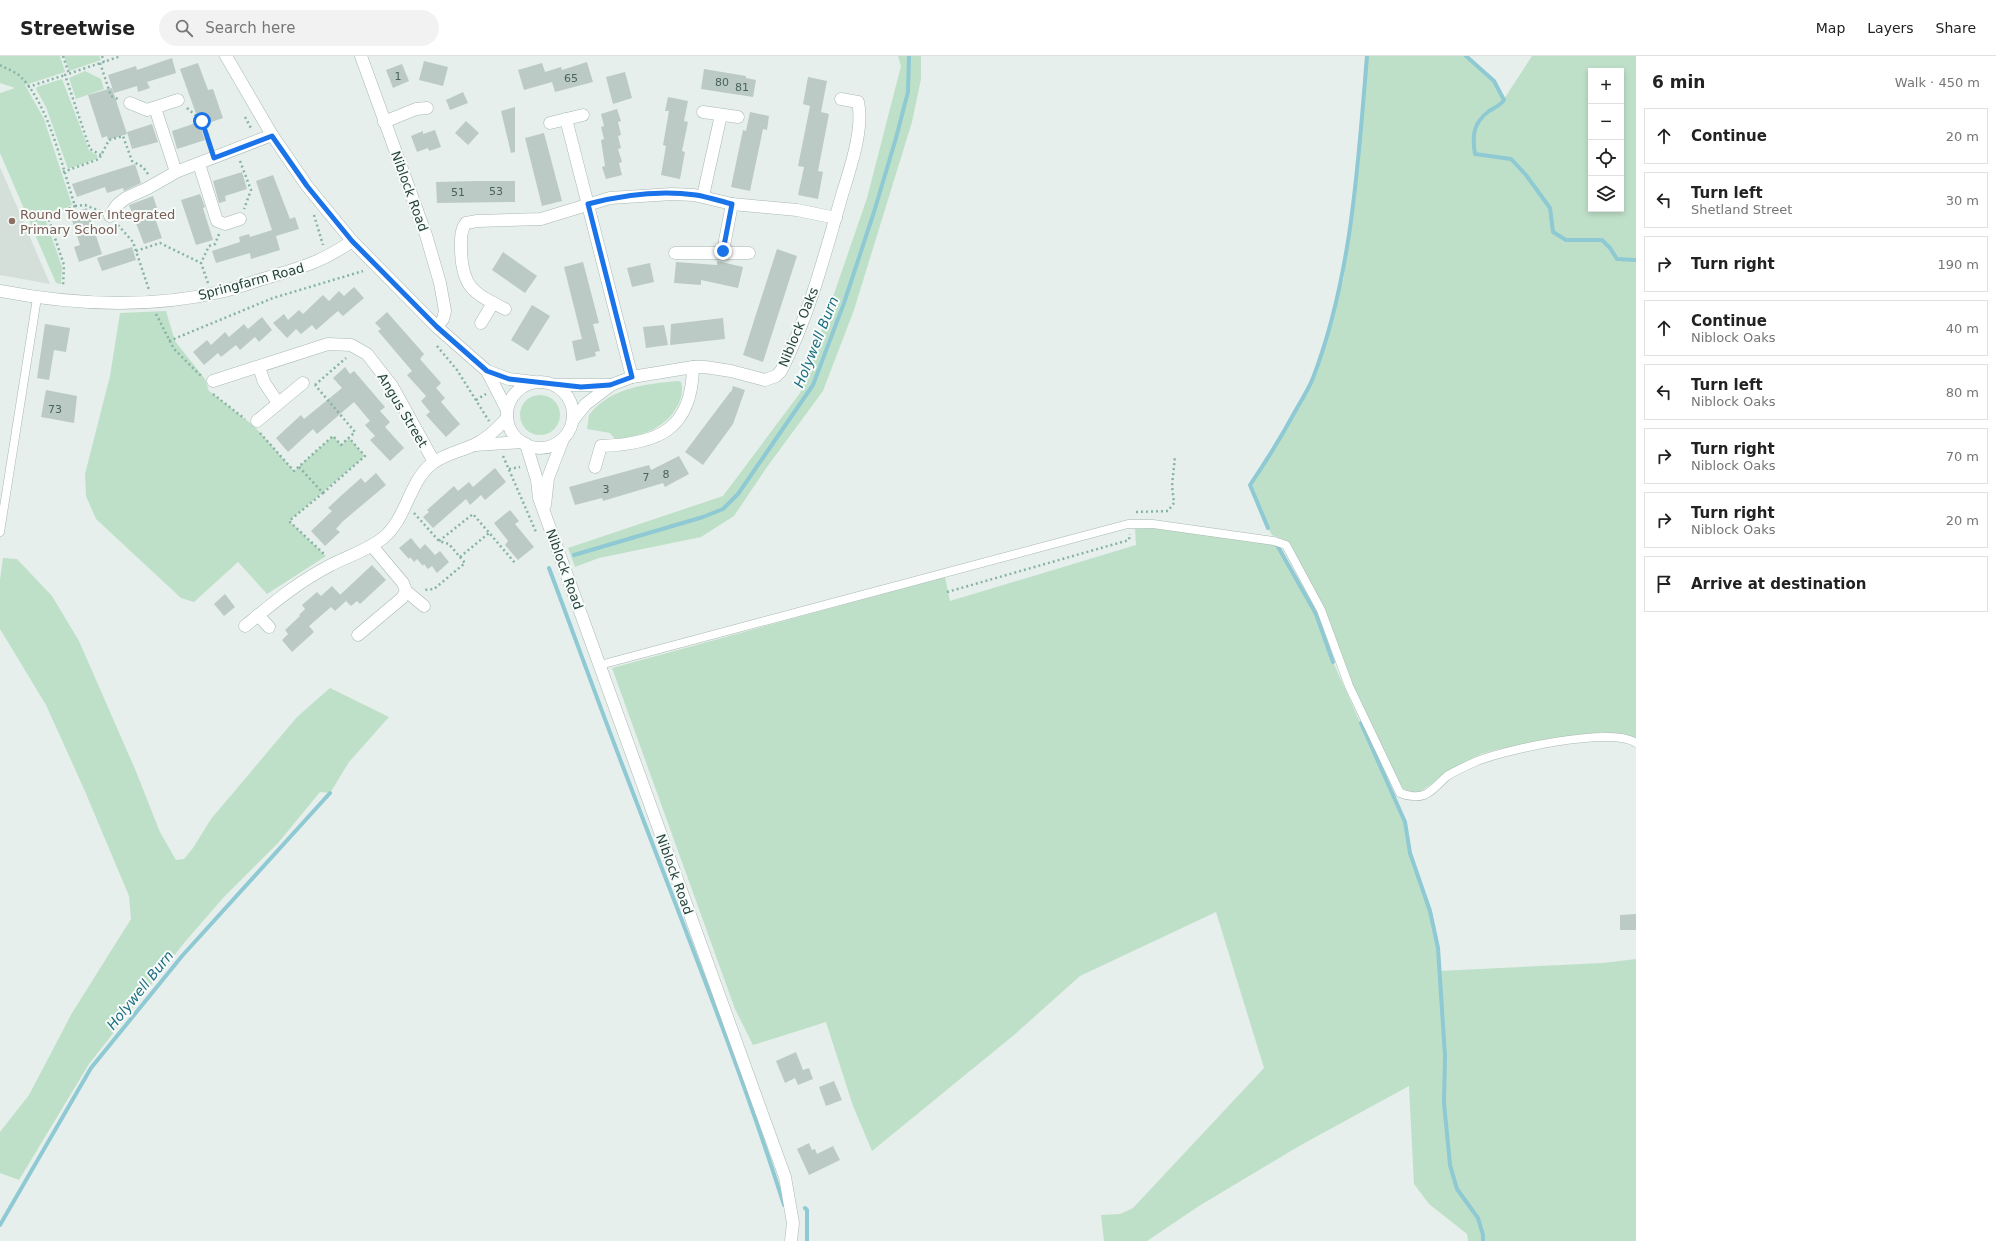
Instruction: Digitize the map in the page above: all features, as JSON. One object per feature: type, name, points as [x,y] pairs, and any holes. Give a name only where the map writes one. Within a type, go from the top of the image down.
[{"type":"street","points":[[226,56],[272,136],[307,186],[352,241],[437,327],[487,371],[509,379],[545,382],[555,385],[564,391],[570,400],[573,410],[573,420],[563,439],[554,445],[544,448],[524,444],[475,444]]},
{"type":"street","name":"Niblock Road","points":[[361,56],[426,235],[440,283],[445,311],[443,319],[437,327]]},
{"type":"street","name":"Niblock Oaks","points":[[555,385],[581,387],[610,385],[632,377],[693,367],[717,368],[765,380],[776,376],[781,371],[813,292],[836,218],[852,159],[860,114],[858,102],[841,99]]},
{"type":"street","points":[[130,103],[148,110],[178,100]]},
{"type":"street","points":[[155,108],[176,172]]},
{"type":"street","points":[[384,122],[416,109],[427,108]]},
{"type":"street","points":[[703,112],[738,118]]},
{"type":"street","points":[[550,123],[583,115]]},
{"type":"street","points":[[703,196],[721,115]]},
{"type":"street","points":[[566,119],[632,377]]},
{"type":"street","points":[[110,216],[118,205],[126,198],[176,172],[272,136]]},
{"type":"street","points":[[199,164],[216,218],[222,224],[240,219]]},
{"type":"street","points":[[505,309],[492,303],[475,291],[464,278],[461,232],[466,224],[477,221],[540,218],[610,198],[672,194],[703,196],[732,204],[810,212],[836,218]]},
{"type":"street","points":[[723,251],[732,204]]},
{"type":"street","name":"Springfarm Road","points":[[0,291],[37,298],[97,304],[153,302],[212,294],[308,266],[333,254],[352,241]]},
{"type":"street","points":[[675,253],[723,251],[749,253]]},
{"type":"street","points":[[480,323],[492,303]]},
{"type":"street","points":[[213,381],[328,344],[343,343],[358,347]]},
{"type":"street","name":"Angus Street","points":[[358,347],[367,354],[392,386],[434,462]]},
{"type":"street","points":[[259,367],[264,382],[278,403]]},
{"type":"street","points":[[595,467],[601,446],[624,445],[648,440],[664,432],[675,423],[689,401],[692,391],[693,367]]},
{"type":"street","points":[[487,371],[507,414],[513,434],[524,444]]},
{"type":"street","points":[[258,421],[303,382]]},
{"type":"street","points":[[245,626],[290,590],[334,563],[372,546],[383,538],[395,526],[423,473],[434,462],[475,444],[495,431],[507,414],[511,400],[517,392],[525,385],[535,382]]},
{"type":"street","name":"Niblock Oaks","points":[[573,420],[586,404],[610,385]]},
{"type":"street","name":"Niblock Road","points":[[544,510],[548,478],[563,439]]},
{"type":"street","name":"Niblock Road","points":[[524,444],[532,463],[539,498],[785,1177],[793,1223],[790,1241]]},
{"type":"street","points":[[372,546],[403,582],[406,591],[424,606]]},
{"type":"street","points":[[358,635],[402,598],[406,591]]},
{"type":"street","points":[[258,615],[269,627]]},
{"type":"lane","points":[[0,532],[37,298]]},
{"type":"lane","points":[[600,665],[1128,524],[1153,524],[1274,541],[1286,545],[1321,610],[1349,686],[1400,793],[1408,796],[1426,795],[1448,776],[1469,765],[1512,750],[1572,740],[1613,736],[1632,740],[1636,743]]},
{"type":"path","points":[[62,56],[69,74]]},
{"type":"path","points":[[102,56],[104,62]]},
{"type":"path","points":[[28,87],[121,56]]},
{"type":"path","points":[[100,63],[111,96],[130,103]]},
{"type":"path","points":[[0,65],[20,76],[42,109],[75,206]]},
{"type":"path","points":[[65,75],[90,149],[101,155]]},
{"type":"path","points":[[178,100],[202,121],[214,158]]},
{"type":"path","points":[[63,172],[99,159],[109,140],[123,136],[132,161],[143,167],[155,184]]},
{"type":"path","points":[[236,149],[251,190],[240,219]]},
{"type":"path","points":[[62,301],[64,265],[49,220],[52,216],[75,206],[86,204],[110,216],[133,242],[158,319],[169,341],[273,298],[363,271]]},
{"type":"path","points":[[201,263],[209,246],[215,244],[222,224]]},
{"type":"path","points":[[136,251],[160,243],[201,263],[212,294]]},
{"type":"path","points":[[357,265],[368,276]]},
{"type":"path","points":[[434,342],[457,370],[495,431]]},
{"type":"path","points":[[303,382],[315,385],[358,347]]},
{"type":"path","points":[[334,563],[289,522],[365,456],[349,438]]},
{"type":"path","points":[[501,444],[502,454],[536,532],[552,531]]},
{"type":"path","points":[[947,592],[1129,540],[1130,530],[1128,524],[1133,512],[1168,511],[1174,503],[1172,486],[1175,456]]},
{"type":"path","points":[[299,467],[323,493]]},
{"type":"path","points":[[405,507],[416,514],[439,540],[449,544],[465,563],[434,589],[406,591]]},
{"type":"path","points":[[439,540],[473,514],[515,563]]},
{"type":"path","points":[[460,557],[489,533]]},
{"type":"shaded area","name":"Round Tower Integrated Primary School","points":[[0,167],[50,284],[0,275]]},
{"type":"green space","points":[[0,56],[60,56],[65,72],[25,85],[44,119],[72,205],[45,218],[62,267],[61,284],[56,283],[0,153],[0,93],[15,88],[0,83]]},
{"type":"green space","points":[[64,56],[99,56],[101,60],[69,71]]},
{"type":"green space","points":[[898,56],[921,56],[921,79],[912,122],[854,310],[823,391],[767,467],[734,516],[701,537],[599,558],[575,567],[568,548],[723,496],[800,393],[867,198],[901,66]]},
{"type":"green space","points":[[1367,56],[1466,56],[1494,81],[1504,99],[1532,56],[1636,56],[1636,739],[1623,734],[1602,732],[1499,749],[1481,754],[1459,766],[1418,793],[1406,792],[1399,784],[1353,686],[1320,601],[1289,542],[1272,535],[1265,523],[1250,485],[1273,451],[1316,373],[1344,277],[1359,154]]},
{"type":"green space","points":[[85,71],[101,79],[104,89],[76,99],[69,78]]},
{"type":"green space","points":[[62,79],[89,150],[98,156],[96,159],[68,169],[46,107],[36,89],[37,87]]},
{"type":"green space","points":[[166,311],[175,341],[205,379],[209,391],[254,426],[294,471],[333,436],[341,445],[349,438],[365,456],[289,521],[326,556],[267,594],[238,562],[194,602],[181,598],[96,519],[86,496],[85,474],[110,376],[120,313]]},
{"type":"green space","points":[[678,381],[681,382],[682,387],[679,403],[668,419],[653,430],[635,436],[615,439],[610,433],[587,429],[589,415],[608,398],[618,393],[642,386]]},
{"type":"green space","points":[[544,395],[551,398],[557,404],[560,415],[559,423],[551,432],[544,435],[536,435],[529,432],[521,423],[520,411],[523,404],[532,396]]},
{"type":"green space","points":[[1159,528],[1277,545],[1316,614],[1333,662],[1405,822],[1410,853],[1430,911],[1438,948],[1439,971],[1603,963],[1636,959],[1636,1241],[1468,1241],[1467,1234],[1429,1204],[1414,1184],[1409,1086],[1301,1145],[1199,1206],[1147,1241],[1104,1241],[1101,1215],[1120,1214],[1133,1208],[1264,1068],[1216,912],[1080,976],[1014,1035],[872,1151],[853,1106],[826,1022],[753,1045],[735,1009],[612,668],[945,577],[950,601],[1136,545],[1135,529]]},
{"type":"green space","points":[[3,558],[17,559],[52,596],[79,641],[135,769],[160,832],[176,860],[184,859],[193,848],[211,819],[297,717],[330,688],[389,717],[349,762],[330,793],[320,792],[278,843],[223,898],[184,943],[89,1064],[19,1180],[0,1173],[0,1132],[29,1095],[72,1013],[131,919],[129,896],[84,789],[46,705],[0,629],[0,580]]},
{"type":"building","points":[[172,58],[176,73],[147,82],[150,88],[138,92],[137,86],[114,93],[108,75],[136,66],[137,70]]},
{"type":"building","points":[[424,61],[448,67],[443,86],[419,80]]},
{"type":"building","points":[[587,62],[593,82],[555,92],[552,82],[524,90],[518,70],[542,63],[545,72],[561,67],[562,70]]},
{"type":"building","points":[[198,63],[208,90],[213,89],[223,118],[200,126],[205,140],[177,149],[172,131],[199,122],[180,69]]},
{"type":"building","points":[[402,64],[409,81],[393,88],[386,70]]},
{"type":"building","points":[[704,69],[746,76],[746,78],[756,80],[753,97],[701,89]]},
{"type":"building","points":[[625,72],[632,98],[613,104],[606,77]]},
{"type":"building","points":[[808,77],[827,81],[821,112],[829,114],[818,171],[823,172],[818,199],[798,195],[804,167],[798,166],[810,106],[803,104]]},
{"type":"building","points":[[112,88],[127,134],[108,140],[107,136],[102,138],[88,95]]},
{"type":"building","points":[[463,92],[468,103],[450,110],[446,100]]},
{"type":"building","points":[[668,97],[688,101],[684,121],[688,122],[682,151],[685,152],[680,179],[661,175],[666,146],[663,145],[669,111],[665,111]]},
{"type":"building","points":[[515,107],[515,152],[511,153],[501,111]]},
{"type":"building","points":[[617,109],[621,121],[618,122],[621,135],[618,136],[621,148],[618,149],[622,162],[619,163],[622,175],[606,179],[602,167],[605,166],[601,140],[604,139],[601,127],[604,126],[601,114]]},
{"type":"building","points":[[750,112],[769,116],[767,130],[763,129],[750,191],[731,187],[743,130],[746,131]]},
{"type":"building","points":[[466,121],[479,133],[468,145],[455,133]]},
{"type":"building","points":[[152,124],[158,142],[132,149],[127,132]]},
{"type":"building","points":[[435,130],[441,147],[429,151],[428,148],[417,152],[411,136],[423,131],[423,134]]},
{"type":"building","points":[[544,133],[562,201],[542,206],[525,138]]},
{"type":"building","points":[[135,164],[141,183],[124,191],[123,188],[107,193],[105,187],[77,197],[72,184]]},
{"type":"building","points":[[242,172],[247,189],[225,196],[226,201],[219,203],[213,181]]},
{"type":"building","points":[[273,175],[290,219],[295,217],[299,229],[276,236],[280,250],[251,259],[250,253],[216,263],[212,251],[240,242],[239,237],[249,234],[250,237],[272,230],[256,181]]},
{"type":"building","points":[[515,181],[515,202],[437,203],[436,182]]},
{"type":"building","points":[[200,194],[205,207],[203,208],[213,240],[196,245],[181,200]]},
{"type":"building","points":[[153,196],[157,208],[152,210],[162,238],[144,244],[129,205]]},
{"type":"building","points":[[87,208],[102,254],[79,262],[74,247],[80,245],[70,214]]},
{"type":"building","points":[[132,247],[136,260],[102,271],[97,258]]},
{"type":"building","points":[[777,249],[797,256],[763,362],[743,355]]},
{"type":"building","points":[[503,252],[537,276],[525,293],[492,270]]},
{"type":"building","points":[[717,261],[743,267],[738,288],[701,280],[701,285],[674,283],[676,262],[717,265]]},
{"type":"building","points":[[583,262],[599,323],[593,324],[600,351],[595,352],[596,356],[576,361],[572,341],[582,339],[564,267]]},
{"type":"building","points":[[650,263],[654,282],[632,287],[627,268]]},
{"type":"building","points":[[354,287],[364,298],[343,316],[338,311],[316,330],[312,325],[301,334],[296,329],[287,338],[273,323],[284,314],[288,320],[299,310],[303,314],[323,295],[329,301],[339,291],[344,296]]},
{"type":"building","points":[[532,305],[550,316],[528,351],[511,340]]},
{"type":"building","points":[[387,312],[424,354],[420,359],[441,383],[436,388],[445,398],[441,402],[460,424],[446,437],[426,415],[430,412],[421,401],[426,396],[407,375],[412,371],[378,331],[381,329],[375,323]]},
{"type":"building","points":[[262,317],[272,330],[259,342],[255,337],[240,350],[236,345],[221,357],[218,353],[204,365],[193,352],[207,340],[211,345],[225,332],[229,337],[244,324],[248,329]]},
{"type":"building","points":[[723,318],[725,339],[670,345],[671,324]]},
{"type":"building","points":[[45,324],[70,328],[66,352],[54,350],[49,380],[37,378]]},
{"type":"building","points":[[664,325],[668,345],[646,348],[643,327]]},
{"type":"building","points":[[345,367],[350,374],[354,371],[385,407],[380,411],[390,422],[385,427],[404,448],[390,461],[370,440],[375,436],[365,425],[370,421],[354,402],[317,434],[313,429],[288,452],[276,438],[301,415],[304,419],[342,388],[333,378]]},
{"type":"building","points":[[733,386],[745,390],[733,424],[703,465],[685,452],[731,391],[731,393]]},
{"type":"building","points":[[46,390],[77,396],[74,423],[41,417]]},
{"type":"building","points":[[679,456],[689,474],[665,487],[663,483],[603,501],[602,498],[575,505],[569,487],[649,465],[651,470]]},
{"type":"building","points":[[495,468],[506,482],[485,500],[481,495],[470,505],[466,499],[433,528],[423,517],[429,512],[427,510],[454,486],[458,491],[469,482],[473,487]]},
{"type":"building","points":[[376,473],[386,485],[342,522],[336,529],[340,532],[325,546],[311,531],[332,511],[328,508],[343,494],[361,478],[365,483]]},
{"type":"building","points":[[510,510],[519,521],[515,524],[534,547],[518,560],[505,545],[508,541],[494,523]]},
{"type":"building","points":[[411,538],[420,549],[425,544],[435,555],[440,551],[449,562],[437,573],[432,566],[428,569],[417,559],[414,562],[410,557],[409,559],[399,548]]},
{"type":"building","points":[[372,565],[386,580],[360,604],[357,601],[351,606],[340,595]]},
{"type":"building","points":[[332,586],[346,601],[335,611],[331,607],[309,626],[314,632],[292,652],[282,640],[288,634],[285,630],[300,616],[299,615],[305,609],[302,605],[317,592],[321,596]]},
{"type":"building","points":[[225,594],[235,607],[224,616],[214,604]]},
{"type":"building","points":[[1636,914],[1636,930],[1620,930],[1620,915]]},
{"type":"building","points":[[796,1052],[803,1070],[809,1068],[813,1079],[798,1085],[795,1078],[785,1083],[776,1061]]},
{"type":"building","points":[[834,1081],[842,1100],[826,1106],[819,1087]]},
{"type":"building","points":[[809,1143],[812,1150],[815,1149],[817,1154],[833,1146],[840,1160],[809,1175],[797,1149]]},
{"type":"waterway","name":"Holywell Burn","points":[[574,555],[703,517],[723,509],[738,494],[813,385],[844,303],[874,212],[896,138],[908,92],[909,56]]},
{"type":"waterway","points":[[1268,528],[1250,485],[1275,447],[1308,389],[1326,339],[1337,300],[1351,219],[1367,56]]},
{"type":"waterway","points":[[1466,56],[1494,81],[1504,100],[1489,111],[1477,125],[1474,136],[1475,154],[1511,159],[1526,175],[1550,208],[1553,232],[1566,240],[1602,240],[1610,248],[1617,259],[1636,260]]},
{"type":"waterway","points":[[1277,545],[1316,614],[1333,662]]},
{"type":"waterway","points":[[549,568],[729,1047],[767,1152],[784,1205]]},
{"type":"waterway","points":[[1361,723],[1405,822],[1410,853],[1430,911],[1438,948],[1445,1056],[1444,1103],[1450,1165],[1457,1189],[1478,1218],[1483,1235],[1483,1241]]},
{"type":"waterway","name":"Holywell Burn","points":[[0,1225],[91,1068],[182,956],[330,793]]},
{"type":"waterway","points":[[805,1208],[807,1210],[807,1241]]},
{"type":"place","name":"Round Tower Integrated Primary School","points":[[12,221]]},
{"type":"route","points":[[202,121],[214,158],[272,136],[307,186],[352,241],[437,327],[487,371],[509,379],[581,387],[610,385],[632,377],[588,204],[610,198],[648,194],[703,196],[732,204],[723,251]]}]
